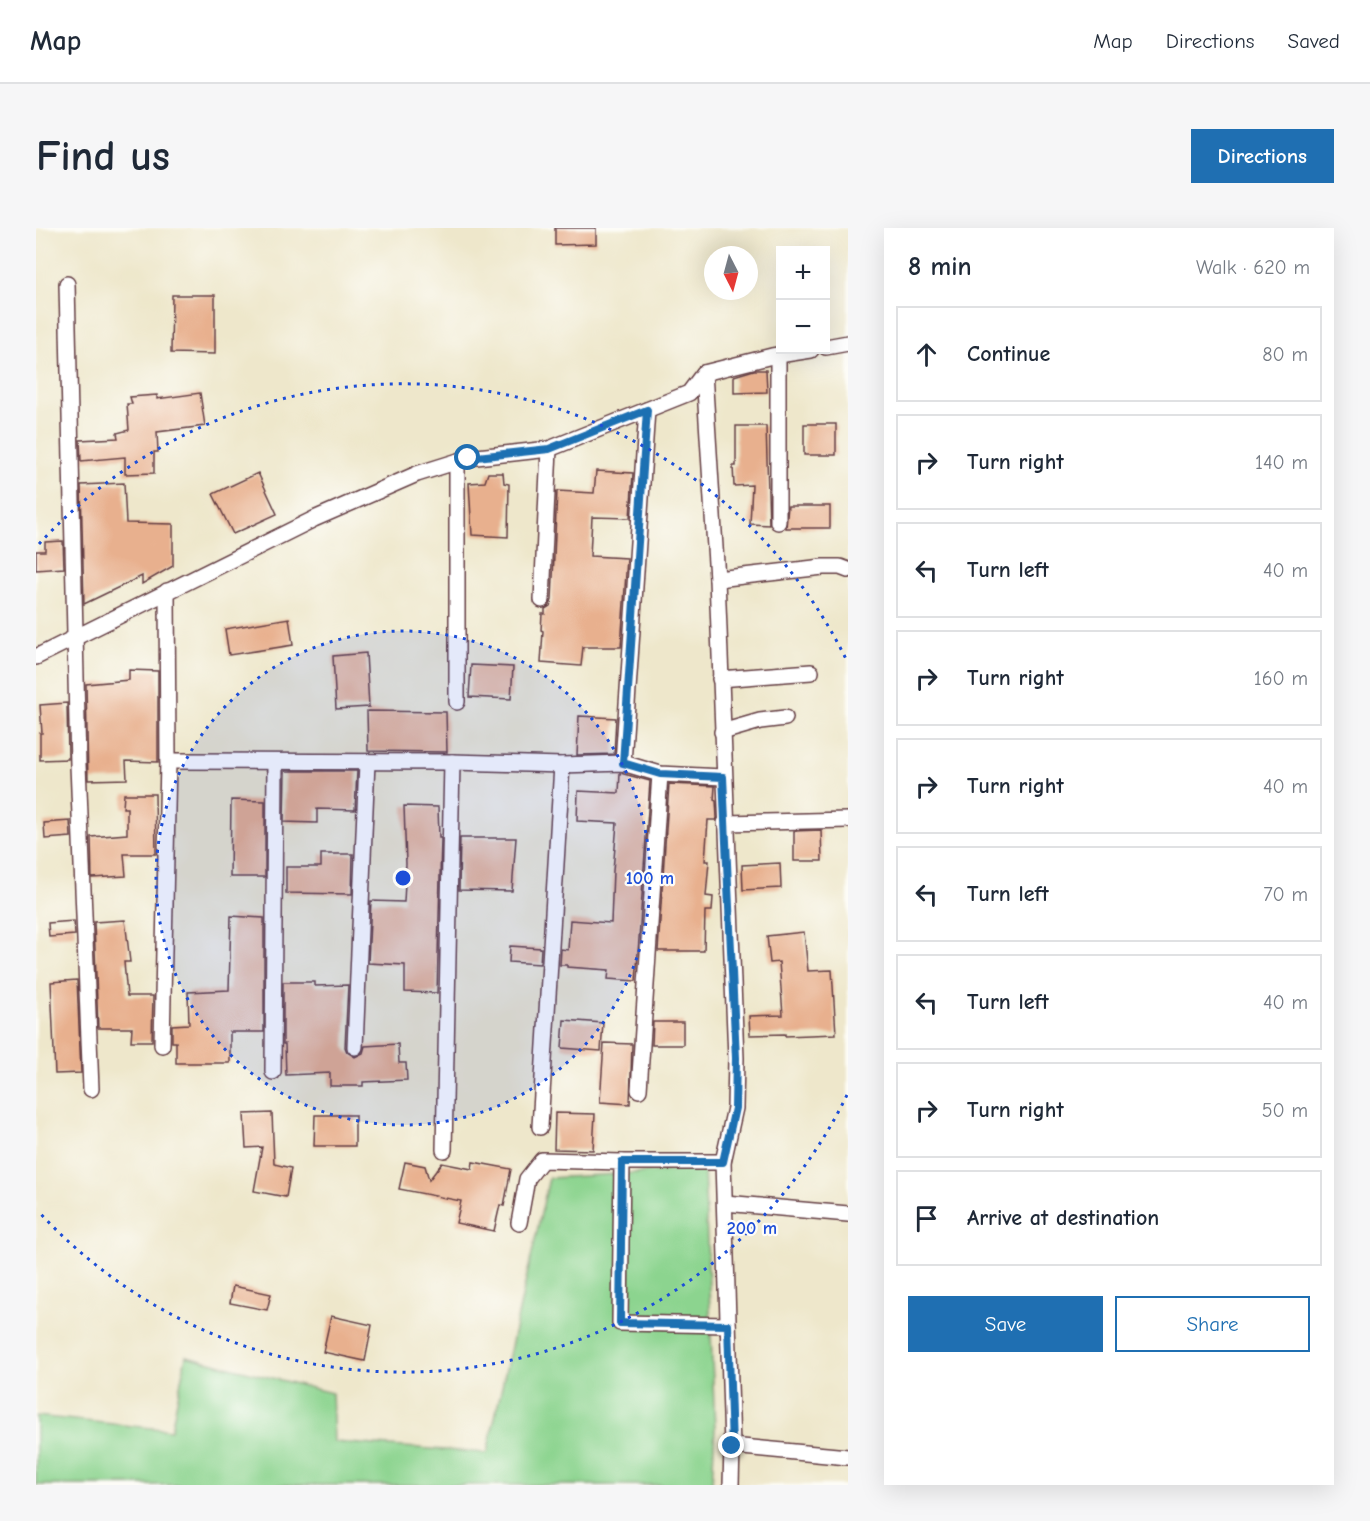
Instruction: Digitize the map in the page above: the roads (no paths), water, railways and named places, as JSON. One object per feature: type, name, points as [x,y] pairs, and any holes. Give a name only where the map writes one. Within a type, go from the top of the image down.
[{"type":"street","points":[[67,284],[78,765],[91,1089]]},
{"type":"street","points":[[830,346],[848,343]]},
{"type":"street","points":[[36,657],[314,519],[417,474],[468,458],[549,449],[689,393],[704,373],[785,354]]},
{"type":"street","points":[[778,355],[778,522]]},
{"type":"street","points":[[704,373],[717,579],[723,777],[736,1058],[735,1108],[723,1162],[732,1446],[731,1485]]},
{"type":"street","points":[[623,763],[647,410]]},
{"type":"street","points":[[542,600],[549,449]]},
{"type":"street","points":[[457,462],[457,702]]},
{"type":"street","points":[[717,579],[823,567],[840,567],[848,570]]},
{"type":"street","points":[[162,1045],[168,761],[167,591]]},
{"type":"street","points":[[720,679],[812,672]]},
{"type":"street","points":[[722,732],[760,721],[785,718]]},
{"type":"street","points":[[168,761],[452,762],[562,765],[623,763],[660,774],[723,777]]},
{"type":"street","points":[[355,1047],[367,762]]},
{"type":"street","points":[[444,1150],[452,762]]},
{"type":"street","points":[[273,1072],[274,763]]},
{"type":"street","points":[[540,1127],[562,765]]},
{"type":"street","points":[[639,1090],[660,774]]},
{"type":"street","points":[[725,823],[848,820]]},
{"type":"street","points":[[519,1223],[527,1179],[543,1160],[723,1162]]},
{"type":"street","points":[[622,1162],[620,1323],[728,1325]]},
{"type":"street","points":[[725,1203],[848,1214]]},
{"type":"street","points":[[732,1446],[848,1457]]}]
